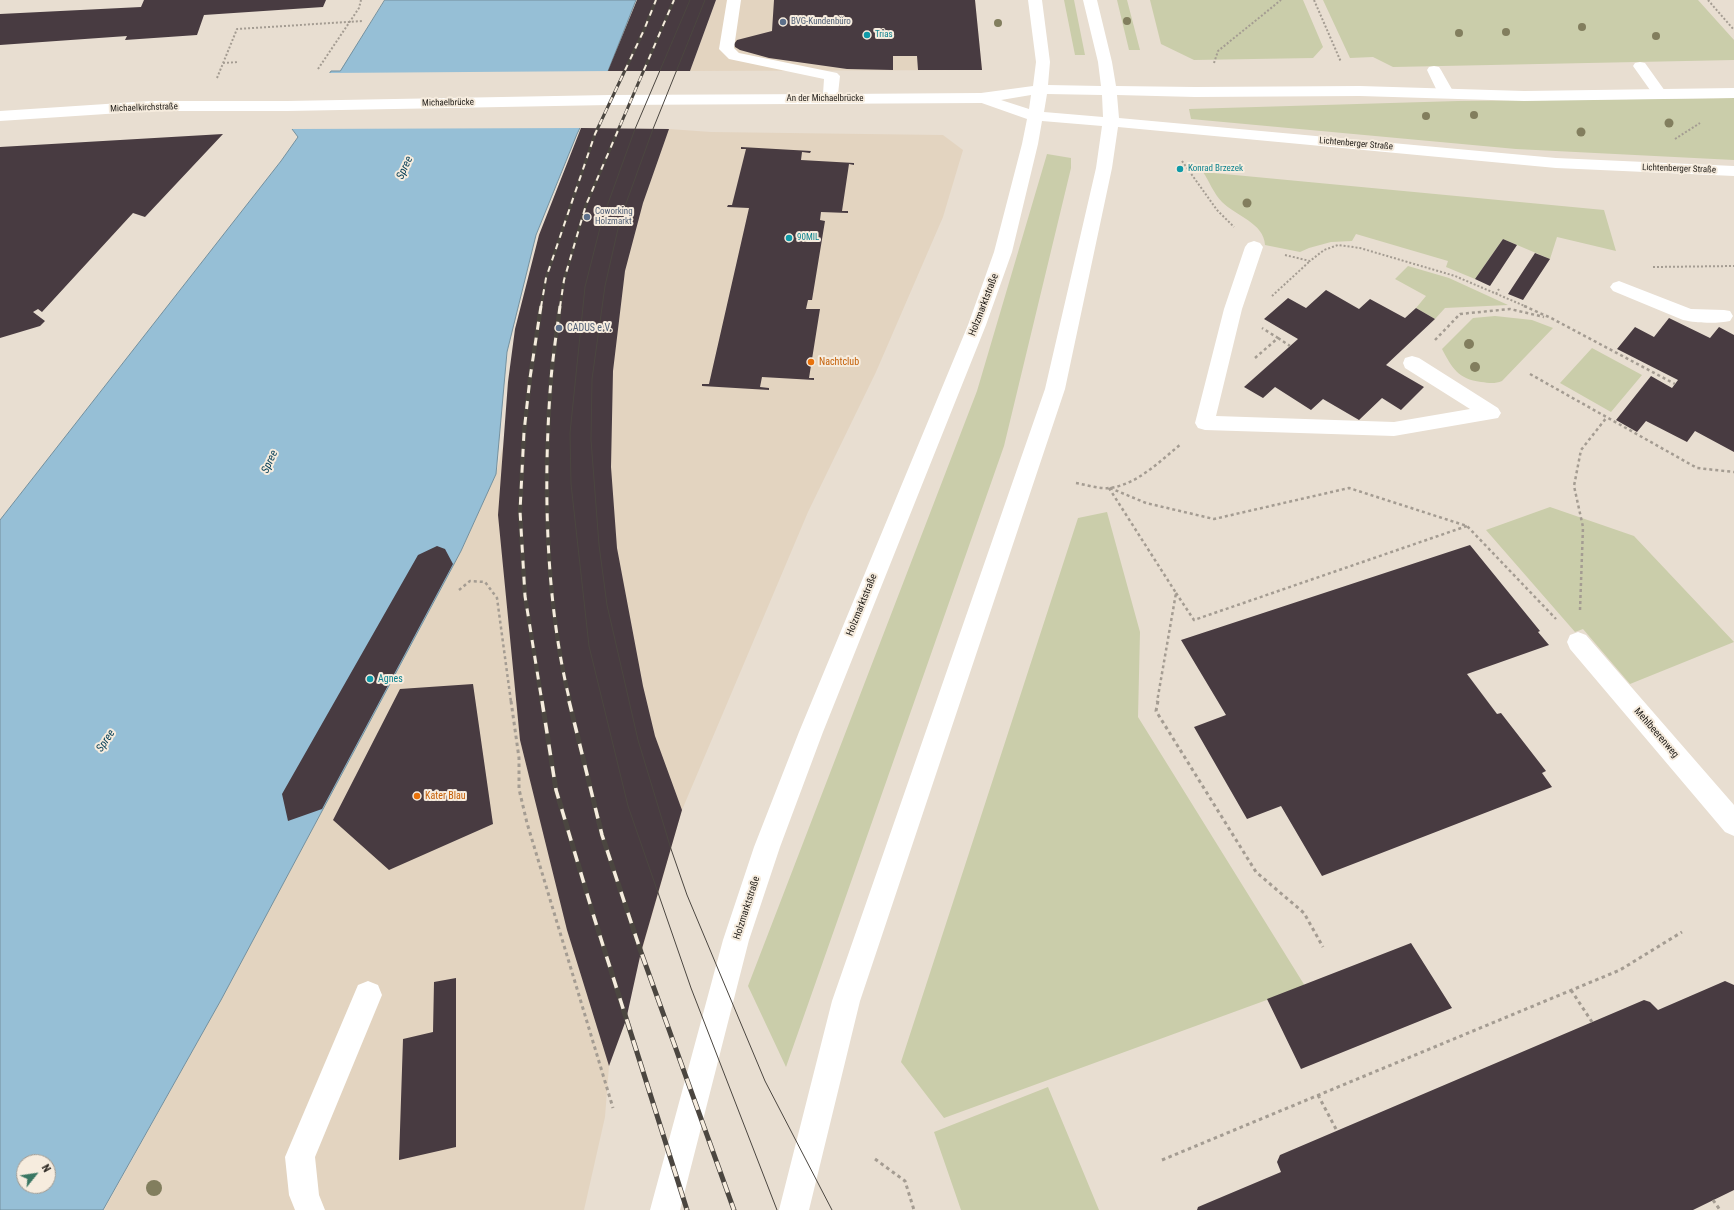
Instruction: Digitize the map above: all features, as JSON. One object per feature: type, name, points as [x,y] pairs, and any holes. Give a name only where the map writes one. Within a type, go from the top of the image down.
[{"type":"main road","points":[[734,0],[726,49],[734,56],[832,76],[830,99]]},
{"type":"main road","name":"Holzmarktstraße","points":[[665,1210],[736,940],[767,846],[811,732],[976,326],[1003,252],[1024,170],[1040,89],[1043,62],[1035,0]]},
{"type":"main road","points":[[794,1210],[846,1001],[1055,389],[1104,168],[1111,122],[1105,62],[1090,0]]},
{"type":"main road","points":[[1640,66],[1660,94]]},
{"type":"main road","points":[[1434,70],[1446,93]]},
{"type":"main road","points":[[1040,89],[1360,91],[1524,96],[1734,93]]},
{"type":"main road","name":"An der Michaelbrücke","points":[[609,100],[981,98],[1040,89]]},
{"type":"main road","name":"Lichtenberger Straße","points":[[981,98],[1034,116],[1556,162],[1631,167],[1734,171]]},
{"type":"main road","name":"Michaelbrücke","points":[[287,106],[609,100]]},
{"type":"main road","name":"Michaelkirchstraße","points":[[0,116],[151,106],[287,106]]},
{"type":"main road","points":[[1254,246],[1233,309],[1205,423],[1394,428],[1491,413],[1412,363]]},
{"type":"main road","points":[[1619,287],[1689,315],[1724,316]]},
{"type":"main road","name":"Mehlbeerenweg","points":[[1578,642],[1734,824]]},
{"type":"main road","points":[[310,1210],[304,1195],[300,1157],[368,994]]},
{"type":"path","points":[[318,69],[359,8],[361,0]]},
{"type":"path","points":[[1213,65],[1218,51],[1281,0]]},
{"type":"path","points":[[1314,0],[1341,62]]},
{"type":"path","points":[[1708,0],[1734,30]]},
{"type":"path","points":[[215,83],[237,29],[363,21]]},
{"type":"path","points":[[223,63],[239,62]]},
{"type":"path","points":[[1631,167],[1702,122]]},
{"type":"path","points":[[1182,161],[1217,210],[1254,246],[1310,261]]},
{"type":"path","points":[[1270,298],[1324,250],[1338,245],[1360,248],[1455,276],[1551,318],[1676,384]]},
{"type":"path","points":[[1649,267],[1734,266]]},
{"type":"path","points":[[1496,294],[1499,289]]},
{"type":"path","points":[[1412,363],[1460,314],[1510,309],[1551,318]]},
{"type":"path","points":[[1278,338],[1290,346]]},
{"type":"path","points":[[1530,374],[1697,468],[1734,472]]},
{"type":"path","points":[[1578,642],[1583,527],[1574,486],[1581,450],[1607,417]]},
{"type":"path","points":[[1109,488],[1127,482],[1146,473],[1205,423]]},
{"type":"path","points":[[1076,483],[1109,488],[1146,503],[1214,519],[1349,488],[1467,526],[1578,642]]},
{"type":"path","points":[[1109,488],[1194,620],[1467,526]]},
{"type":"path","points":[[458,590],[470,581],[485,582],[497,598],[519,758],[519,789],[527,823],[613,1108]]},
{"type":"path","points":[[1176,593],[1156,710],[1256,872],[1304,913],[1323,947]]},
{"type":"path","points":[[1162,1160],[1620,970],[1682,932]]},
{"type":"path","points":[[1571,990],[1592,1022]]},
{"type":"path","points":[[1318,1095],[1337,1131]]},
{"type":"path","points":[[875,1159],[905,1180],[914,1210]]},
{"type":"path","points":[[1713,1200],[1720,1210]]},
{"type":"shaded area","name":"Trias","points":[[716,0],[975,0],[982,70],[690,71]]},
{"type":"shaded area","points":[[669,129],[711,132],[943,135],[963,150],[943,217],[876,372],[808,512],[682,810],[609,1066],[605,1117],[584,1210],[104,1210],[221,1000],[461,551],[496,474],[509,422]]},
{"type":"green space","points":[[1064,0],[1074,0],[1085,55],[1075,55]]},
{"type":"green space","points":[[1117,0],[1127,0],[1140,50],[1129,50]]},
{"type":"green space","points":[[1150,0],[1303,0],[1323,47],[1313,58],[1194,60],[1161,44]]},
{"type":"green space","points":[[1323,0],[1698,0],[1734,40],[1734,60],[1393,67],[1373,57],[1350,58]]},
{"type":"green space","points":[[1734,98],[1734,160],[1516,149],[1191,119],[1189,109],[1458,101]]},
{"type":"green space","points":[[1047,154],[1071,158],[1071,168],[1004,446],[786,1067],[748,986],[977,391]]},
{"type":"green space","points":[[1203,172],[1604,210],[1616,251],[1557,237],[1550,259],[1503,239],[1475,279],[1446,267],[1448,261],[1356,234],[1352,241],[1331,242],[1300,252],[1265,245],[1260,231],[1255,225],[1228,207],[1219,199]]},
{"type":"green space","points":[[1408,266],[1449,278],[1508,305],[1445,308],[1435,319],[1416,308],[1426,296],[1395,279]]},
{"type":"green space","points":[[1495,316],[1532,320],[1553,328],[1502,381],[1497,383],[1481,382],[1461,375],[1449,362],[1442,349],[1473,318]]},
{"type":"green space","points":[[1592,348],[1642,375],[1611,412],[1560,383]]},
{"type":"green space","points":[[1550,507],[1634,536],[1734,642],[1630,684],[1583,629],[1575,632],[1486,530]]},
{"type":"green space","points":[[1107,512],[1140,632],[1138,717],[1305,986],[944,1118],[901,1062],[1078,518]]},
{"type":"green space","points":[[1048,1087],[1099,1210],[961,1210],[934,1132]]},
{"type":"water","name":"Spree","points":[[385,0],[636,0],[608,71],[577,134],[536,235],[507,352],[496,474],[461,551],[221,1000],[103,1210],[0,1210],[0,520],[281,161],[298,137],[292,129],[331,71],[340,71]]},
{"type":"pier","points":[[610,71],[582,128],[290,129],[328,73]]},
{"type":"building","points":[[144,0],[326,0],[323,7],[204,15],[197,35],[125,40],[127,36],[0,45],[0,14],[141,7]]},
{"type":"building","points":[[637,0],[716,0],[690,71],[608,71]]},
{"type":"building","name":"Trias","points":[[774,0],[975,0],[982,70],[918,70],[917,56],[893,56],[893,70],[847,69],[769,58],[740,50],[735,47],[734,44],[737,40],[772,31]]},
{"type":"building","points":[[581,128],[669,129],[643,203],[625,271],[613,371],[611,467],[617,548],[643,686],[655,736],[682,810],[641,952],[626,1020],[609,1066],[567,930],[520,740],[498,515],[508,382],[515,329],[539,235]]},
{"type":"building","points":[[223,134],[145,217],[133,213],[42,312],[38,309],[33,312],[45,321],[40,326],[0,338],[0,147]]},
{"type":"building","points":[[741,147],[811,151],[810,153],[802,152],[801,160],[854,163],[854,165],[849,164],[842,211],[848,211],[848,213],[821,212],[820,220],[825,221],[812,300],[808,300],[806,309],[820,309],[809,378],[814,378],[814,380],[762,377],[760,387],[769,388],[769,390],[702,386],[702,384],[709,384],[749,208],[727,207],[728,205],[732,205],[746,149],[741,149]]},
{"type":"building","points":[[1503,239],[1517,245],[1490,286],[1475,279]]},
{"type":"building","points":[[1535,253],[1550,259],[1523,300],[1508,294]]},
{"type":"building","points":[[1326,290],[1359,309],[1370,299],[1405,318],[1416,308],[1435,319],[1386,365],[1424,387],[1401,410],[1382,398],[1359,420],[1323,399],[1311,410],[1275,387],[1263,398],[1244,387],[1298,339],[1264,319],[1288,298],[1306,308]]},
{"type":"building","points":[[1669,318],[1710,338],[1719,327],[1734,335],[1734,452],[1695,431],[1687,442],[1646,421],[1637,432],[1616,420],[1651,376],[1672,388],[1678,380],[1617,349],[1635,327],[1654,337]]},
{"type":"building","points":[[1470,545],[1540,631],[1538,632],[1549,645],[1467,674],[1497,714],[1501,713],[1546,771],[1542,773],[1552,787],[1322,876],[1281,806],[1247,819],[1194,727],[1226,715],[1181,640]]},
{"type":"building","name":"Agnes","points":[[437,546],[445,549],[453,564],[322,809],[288,821],[282,794],[418,555]]},
{"type":"building","name":"Kater Blau","points":[[473,684],[493,824],[389,870],[333,820],[400,689]]},
{"type":"building","points":[[1411,943],[1452,1008],[1301,1069],[1267,999]]},
{"type":"building","points":[[456,978],[456,1147],[399,1160],[403,1039],[433,1032],[434,982]]},
{"type":"building","points":[[1725,981],[1734,985],[1734,1190],[1693,1210],[1197,1210],[1198,1207],[1281,1172],[1277,1162],[1280,1155],[1644,1000],[1650,1002],[1658,1010]]},
{"type":"tram line","points":[[690,0],[635,129],[602,220],[585,287],[570,433],[571,484],[589,646],[628,806],[691,988],[777,1210]]},
{"type":"tram line","points":[[705,0],[653,129],[620,220],[605,286],[592,379],[591,440],[599,545],[607,605],[638,740],[671,849],[687,895],[765,1081],[832,1210]]},
{"type":"railway","points":[[541,307],[546,278],[595,134],[644,30],[656,0]]},
{"type":"railway","points":[[560,307],[564,280],[586,205],[674,0]]},
{"type":"railway","points":[[541,306],[530,378],[524,432],[520,511],[525,596],[542,702]]},
{"type":"railway","points":[[560,306],[548,418],[548,541],[555,623],[570,702]]},
{"type":"railway","points":[[542,701],[556,790],[594,917],[687,1210]]},
{"type":"railway","points":[[569,701],[602,835],[641,952],[734,1210]]},
{"type":"place","name":"BVG-Kundenbüro","points":[[783,22]]},
{"type":"place","name":"Trias","points":[[867,35]]},
{"type":"place","name":"Konrad Brzezek","points":[[1180,169]]},
{"type":"place","name":"Coworking Holzmarkt","points":[[587,217]]},
{"type":"place","name":"90MIL","points":[[789,238]]},
{"type":"place","name":"CADUS e.V.","points":[[559,328]]},
{"type":"place","name":"Nachtclub","points":[[811,362]]},
{"type":"place","name":"Agnes","points":[[370,679]]},
{"type":"place","name":"Kater Blau","points":[[417,796]]}]
